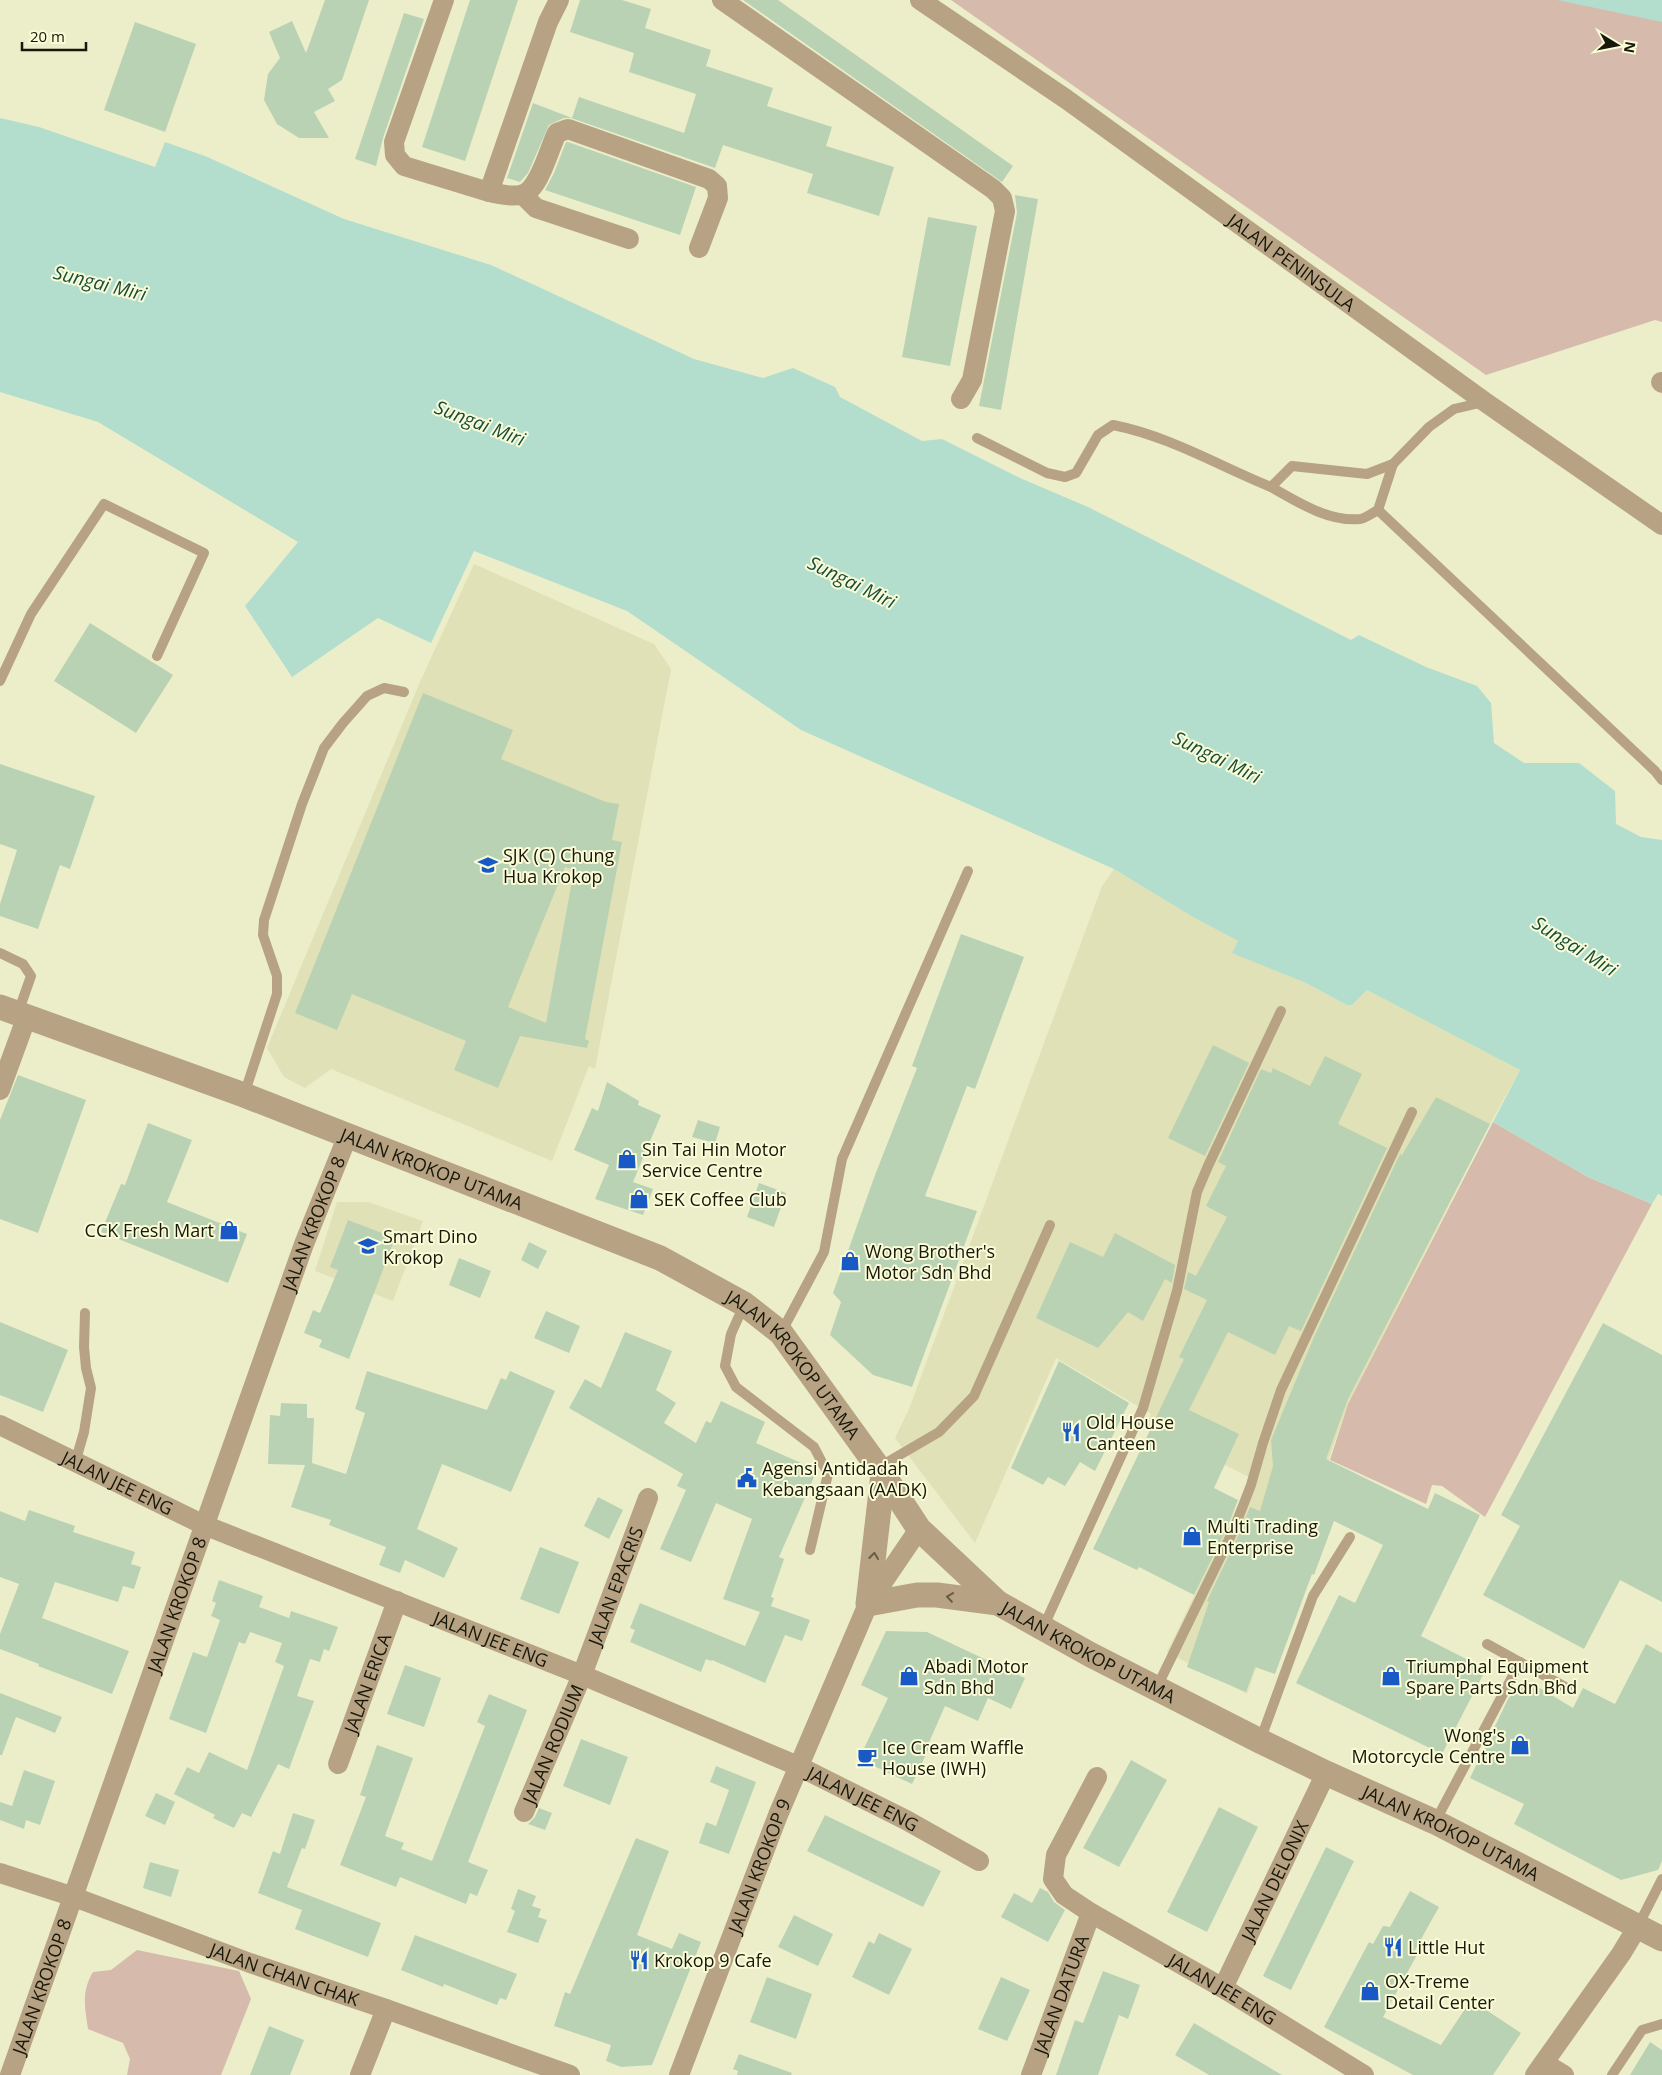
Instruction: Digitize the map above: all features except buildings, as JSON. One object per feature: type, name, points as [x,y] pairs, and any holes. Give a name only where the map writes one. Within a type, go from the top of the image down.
[{"type":"street","points":[[444,0],[394,142],[395,155],[404,166],[489,192],[509,196],[523,195],[535,186],[557,132],[568,129],[709,179],[717,186],[718,198],[699,248]]},
{"type":"street","points":[[489,192],[548,22],[559,0]]},
{"type":"street","points":[[722,0],[993,189],[1002,198],[1005,211],[972,380],[961,399]]},
{"type":"street","name":"JALAN PENINSULA","points":[[920,0],[1066,100],[1485,402],[1662,524]]},
{"type":"street","points":[[523,195],[536,208],[629,239]]},
{"type":"street","points":[[0,1090],[15,1012]]},
{"type":"street","name":"JALAN KROKOP UTAMA","points":[[15,1012],[244,1095],[660,1258],[744,1304],[781,1333],[881,1471],[919,1529],[998,1603],[1043,1629],[1260,1741],[1435,1822],[1662,1939]]},
{"type":"street","name":"JALAN KROKOP 8","points":[[10,2075],[304,1244],[348,1136]]},
{"type":"street","name":"JALAN JEE ENG","points":[[0,1425],[204,1525],[582,1675],[798,1766],[906,1820],[978,1861]]},
{"type":"street","points":[[881,1471],[868,1604],[916,1595],[937,1595],[998,1603]]},
{"type":"street","name":"JALAN EPACRIS","points":[[582,1675],[648,1498]]},
{"type":"street","name":"JALAN KROKOP 9","points":[[679,2075],[798,1766],[868,1604],[919,1529]]},
{"type":"street","name":"JALAN ERICA","points":[[338,1764],[397,1601]]},
{"type":"street","name":"JALAN RODIUM","points":[[524,1812],[582,1675]]},
{"type":"street","name":"JALAN DELONIX","points":[[1223,1988],[1326,1773]]},
{"type":"street","name":"JALAN JEE ENG","points":[[1096,1777],[1056,1855],[1053,1878],[1064,1895],[1091,1913],[1223,1988],[1364,2075]]},
{"type":"street","name":"JALAN CHAN CHAK","points":[[0,1873],[74,1897],[250,1963],[386,2009],[570,2075]]},
{"type":"street","name":"JALAN DATURA","points":[[1031,2075],[1091,1913]]},
{"type":"street","points":[[1564,2075],[1540,2069],[1621,1954],[1638,1926]]},
{"type":"street","points":[[360,2075],[386,2009]]},
{"type":"lane","points":[[1271,487],[1292,466],[1367,474],[1393,464],[1429,427],[1454,409],[1485,402]]},
{"type":"lane","points":[[977,438],[1047,474],[1065,477],[1076,473],[1098,435],[1113,425],[1134,429],[1176,445],[1271,487],[1310,508],[1336,518],[1362,519],[1378,510],[1393,464]]},
{"type":"lane","points":[[0,681],[31,614],[104,504],[204,553],[157,656]]},
{"type":"lane","points":[[1378,510],[1655,771],[1662,780]]},
{"type":"lane","points":[[244,1095],[276,994],[277,976],[263,935],[264,920],[302,804],[324,748],[367,696],[384,688],[404,692]]},
{"type":"lane","points":[[781,1333],[824,1252],[842,1159],[968,871]]},
{"type":"lane","points":[[0,953],[23,964],[31,976],[15,1012]]},
{"type":"lane","points":[[1043,1629],[1143,1408],[1177,1291],[1197,1192],[1281,1011]]},
{"type":"lane","points":[[1157,1687],[1234,1529],[1251,1486],[1281,1390],[1412,1112]]},
{"type":"lane","points":[[881,1471],[939,1432],[974,1396],[1050,1225]]},
{"type":"lane","points":[[744,1304],[731,1334],[725,1366],[736,1387],[814,1447],[828,1474],[810,1550]]},
{"type":"lane","points":[[75,1463],[84,1432],[91,1388],[86,1368],[84,1347],[85,1313]]},
{"type":"lane","points":[[1260,1741],[1313,1596],[1350,1537]]},
{"type":"lane","points":[[1487,1644],[1567,1688]]},
{"type":"lane","points":[[1435,1822],[1520,1662]]},
{"type":"lane","points":[[1638,1926],[1662,1879]]},
{"type":"lane","points":[[1612,2075],[1642,2030],[1662,2024]]},
{"type":"shaded area","points":[[951,0],[1662,0],[1662,322],[1655,320],[1486,375]]},
{"type":"shaded area","name":"SJK (C) Chung Hua Krokop","points":[[474,564],[654,644],[671,669],[595,1069],[589,1066],[552,1161],[331,1069],[305,1088],[284,1077],[267,1048],[420,682]]},
{"type":"shaded area","points":[[1114,869],[1193,917],[1238,941],[1233,953],[1306,983],[1347,1005],[1352,1005],[1367,990],[1520,1070],[1490,1124],[1348,1404],[1247,1694],[1167,1652],[1251,1478],[1146,1426],[1151,1414],[1056,1358],[975,1543],[895,1438],[909,1409],[1102,886]]},
{"type":"shaded area","points":[[1493,1122],[1588,1177],[1652,1204],[1485,1517],[1442,1486],[1432,1485],[1426,1504],[1330,1460],[1348,1404]]},
{"type":"shaded area","name":"Smart Dino Krokop","points":[[337,1202],[368,1202],[423,1221],[393,1301],[315,1271]]},
{"type":"shaded area","points":[[137,1950],[239,1971],[251,1999],[221,2075],[127,2075],[130,2059],[123,2043],[88,2029],[85,1993],[93,1972],[111,1970]]},
{"type":"water","points":[[1557,0],[1662,0],[1662,22]]},
{"type":"water","name":"Sungai Miri","points":[[0,118],[39,127],[155,167],[165,142],[205,156],[344,219],[491,265],[694,359],[763,378],[793,368],[835,387],[840,397],[922,441],[942,439],[1020,478],[1088,507],[1351,640],[1359,635],[1426,667],[1477,686],[1491,703],[1494,743],[1524,763],[1579,763],[1615,791],[1616,824],[1641,837],[1662,840],[1662,1196],[1658,1194],[1652,1204],[1588,1177],[1493,1122],[1520,1070],[1367,990],[1352,1005],[1347,1005],[1306,983],[1232,953],[1238,941],[1193,917],[1114,869],[801,730],[627,611],[474,551],[431,643],[378,618],[292,677],[245,606],[298,542],[98,422],[0,392]]},
{"type":"place","name":"SJK (C) Chung Hua Krokop","points":[[488,865]]},
{"type":"place","name":"Sin Tai Hin Motor Service Centre","points":[[627,1159]]},
{"type":"place","name":"SEK Coffee Club","points":[[639,1199]]},
{"type":"place","name":"CCK Fresh Mart","points":[[229,1230]]},
{"type":"place","name":"Smart Dino Krokop","points":[[368,1246]]},
{"type":"place","name":"Wong Brother's Motor Sdn Bhd","points":[[850,1261]]},
{"type":"place","name":"Old House Canteen","points":[[1071,1432]]},
{"type":"place","name":"Agensi Antidadah Kebangsaan (AADK)","points":[[747,1478]]},
{"type":"place","name":"Multi Trading Enterprise","points":[[1192,1536]]},
{"type":"place","name":"Abadi Motor Sdn Bhd","points":[[909,1676]]},
{"type":"place","name":"Triumphal Equipment Spare Parts Sdn Bhd","points":[[1391,1676]]},
{"type":"place","name":"Wong's Motorcycle Centre","points":[[1520,1745]]},
{"type":"place","name":"Ice Cream Waffle House (IWH)","points":[[867,1757]]},
{"type":"place","name":"Little Hut","points":[[1393,1947]]},
{"type":"place","name":"Krokop 9 Cafe","points":[[639,1960]]},
{"type":"place","name":"OX-Treme Detail Center","points":[[1370,1991]]}]
